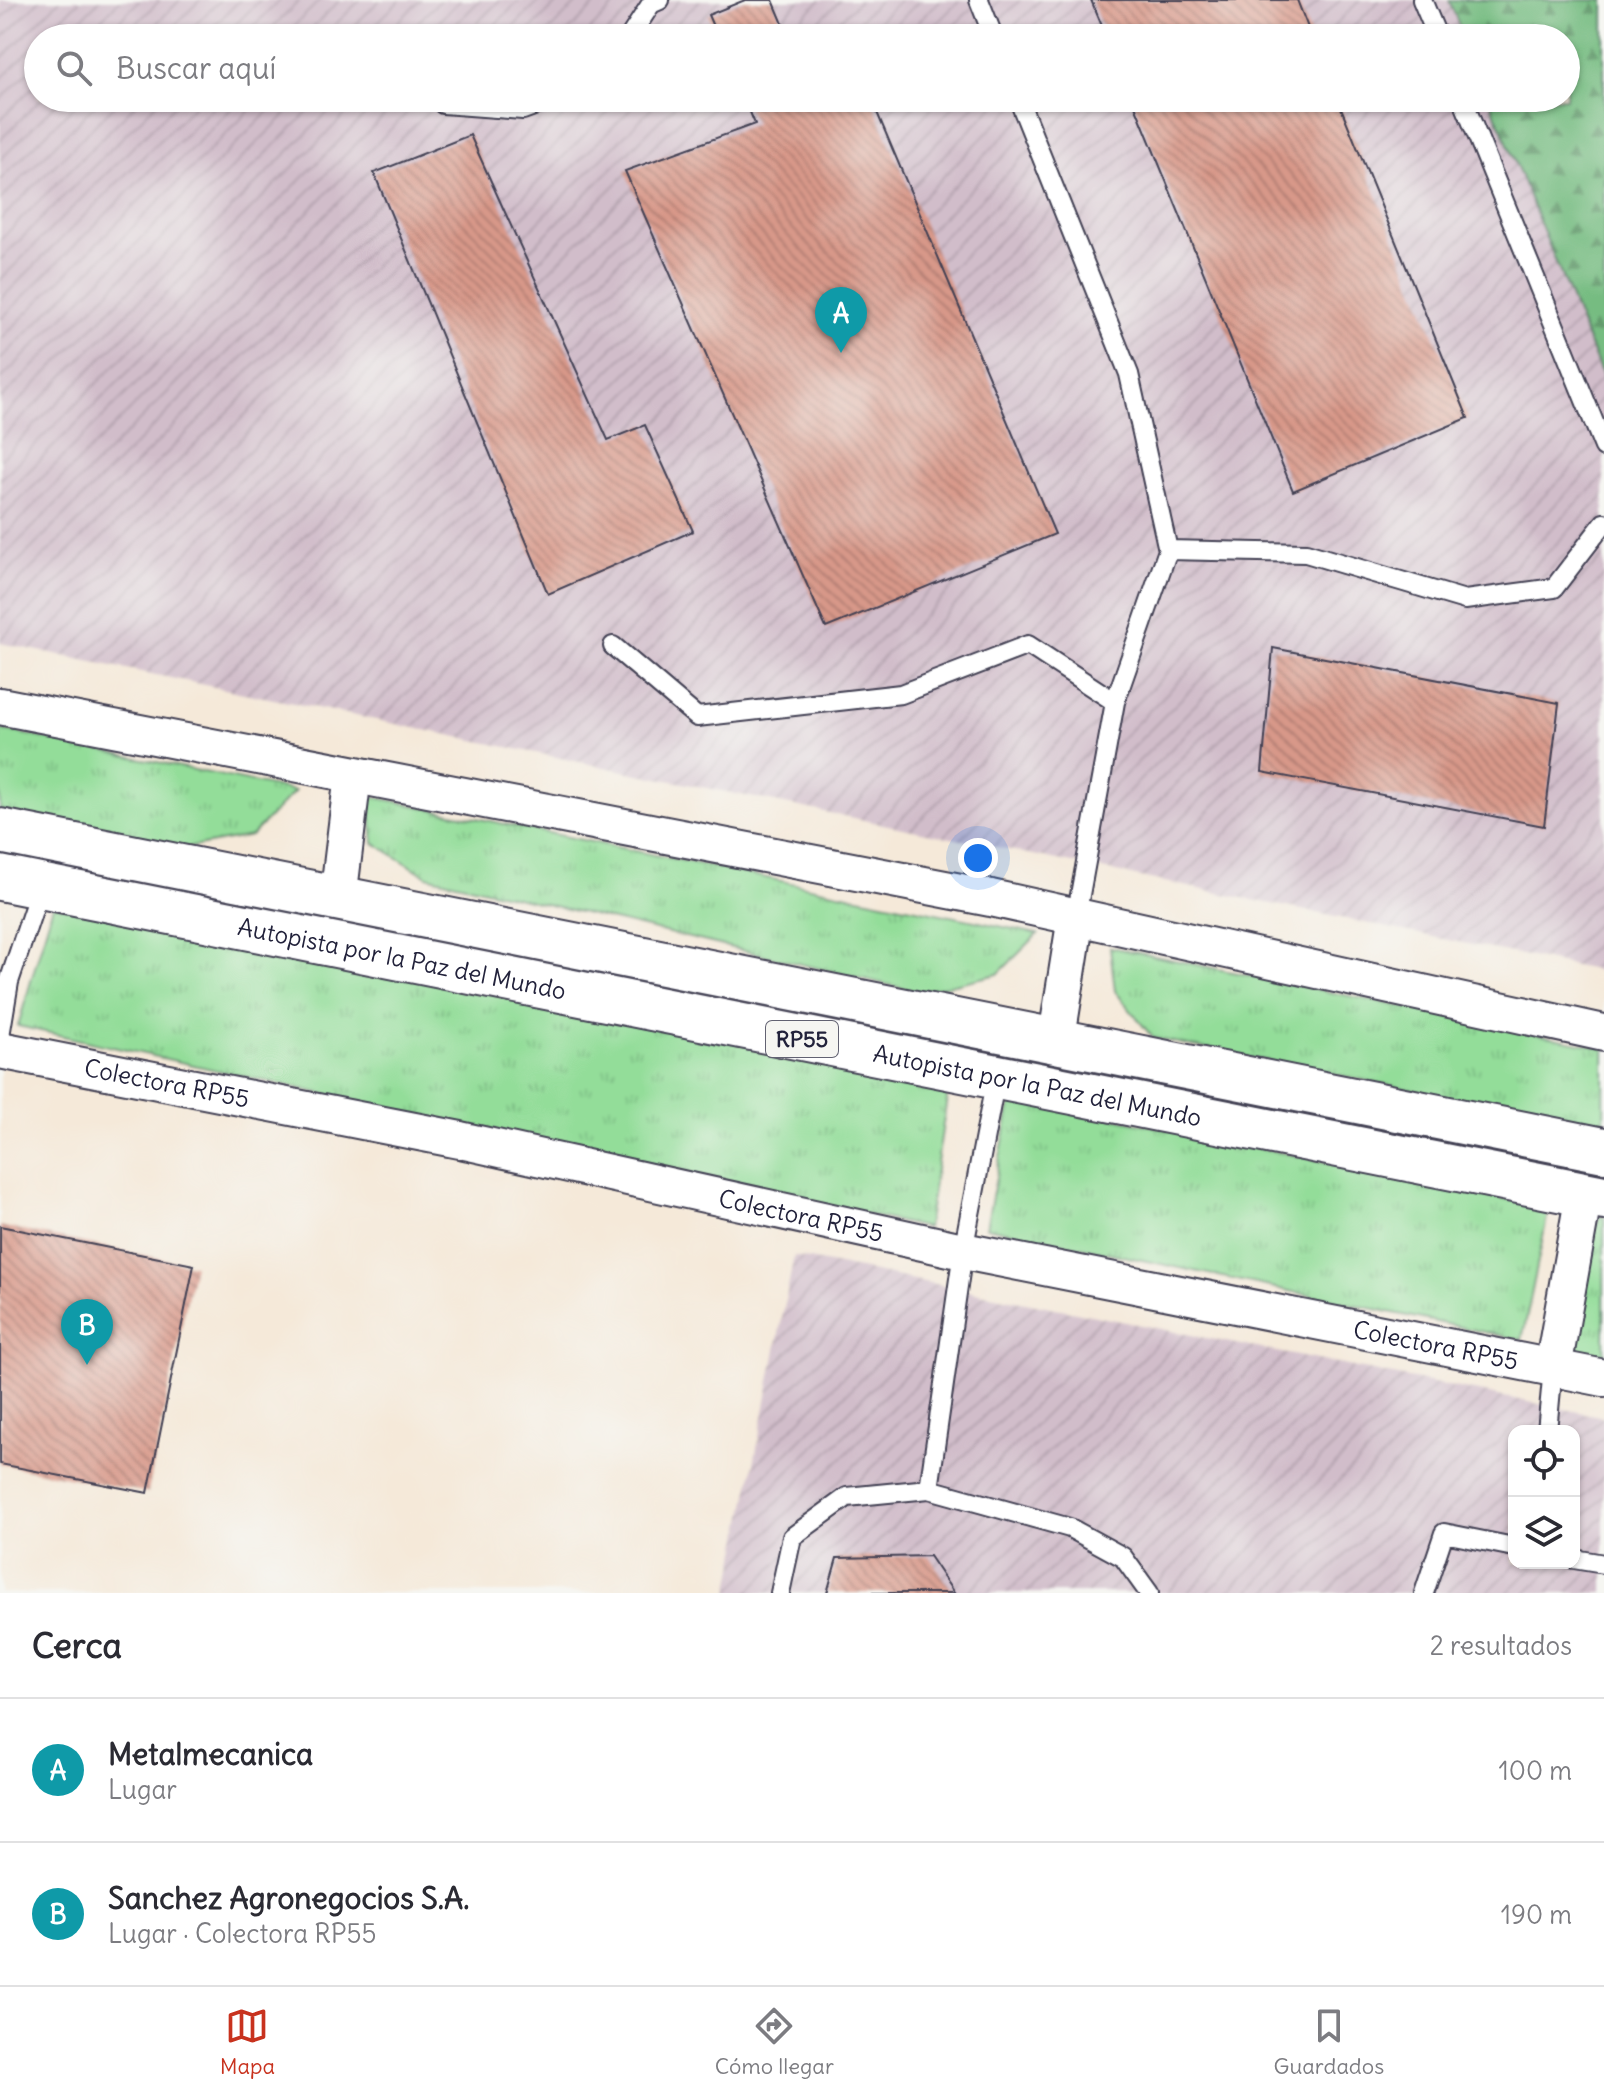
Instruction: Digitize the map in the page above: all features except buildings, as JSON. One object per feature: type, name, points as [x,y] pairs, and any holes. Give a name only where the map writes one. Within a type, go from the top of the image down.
[{"type":"highway","name":"Autopista por la Paz del Mundo","points":[[0,831],[1604,1150]]},
{"type":"highway","name":"Autopista por la Paz del Mundo","points":[[21,882],[1594,1196]]},
{"type":"street","points":[[0,706],[1076,917],[1604,1033]]},
{"type":"street","points":[[338,899],[353,775]]},
{"type":"street","points":[[1056,1043],[1076,917]]},
{"type":"street","name":"Colectora RP55","points":[[0,1050],[460,1140],[963,1251],[1604,1378]]},
{"type":"street","points":[[1553,1368],[1594,1196]]},
{"type":"lane","points":[[638,24],[651,4],[660,0]]},
{"type":"lane","points":[[979,0],[988,24]]},
{"type":"lane","points":[[1422,0],[1432,24]]},
{"type":"lane","points":[[1024,112],[1129,374],[1168,550],[1115,702],[1076,917]]},
{"type":"lane","points":[[1468,112],[1604,447]]},
{"type":"lane","points":[[1168,550],[1306,553],[1465,600],[1554,588],[1604,523]]},
{"type":"lane","points":[[613,646],[697,717],[901,694],[1028,645],[1115,702]]},
{"type":"lane","points":[[0,1036],[21,882]]},
{"type":"lane","points":[[929,1489],[963,1251],[996,1078]]},
{"type":"lane","points":[[1548,1425],[1553,1368]]},
{"type":"lane","points":[[780,1593],[792,1537],[847,1497],[929,1489],[1070,1528],[1123,1557],[1149,1593]]},
{"type":"lane","points":[[1424,1593],[1444,1533],[1508,1546]]},
{"type":"lane","points":[[1580,1560],[1604,1564]]},
{"type":"shaded area","points":[[0,0],[1449,0],[1458,24],[24,24],[24,112],[1495,112],[1604,380],[1604,972],[0,643]]},
{"type":"shaded area","points":[[794,1256],[1604,1417],[1604,1593],[729,1593]]},
{"type":"green space","points":[[1449,0],[1604,0],[1604,380],[1495,112],[1580,112],[1580,24],[1458,24]]},
{"type":"green space","points":[[0,729],[295,791],[251,836],[182,849],[0,810]]},
{"type":"green space","points":[[369,796],[1038,934],[998,974],[919,992],[427,876],[374,843]]},
{"type":"green space","points":[[53,905],[949,1085],[927,1228],[18,1026]]},
{"type":"green space","points":[[1110,947],[1604,1048],[1604,1128],[1153,1038],[1115,991]]},
{"type":"green space","points":[[1012,1097],[1549,1208],[1522,1340],[986,1227]]},
{"type":"green space","points":[[1599,1216],[1604,1217],[1604,1357],[1571,1351]]},
{"type":"place","name":"Metalmecanica","points":[[841,353]]},
{"type":"place","name":"Sanchez Agronegocios S.A.","points":[[87,1365]]}]
